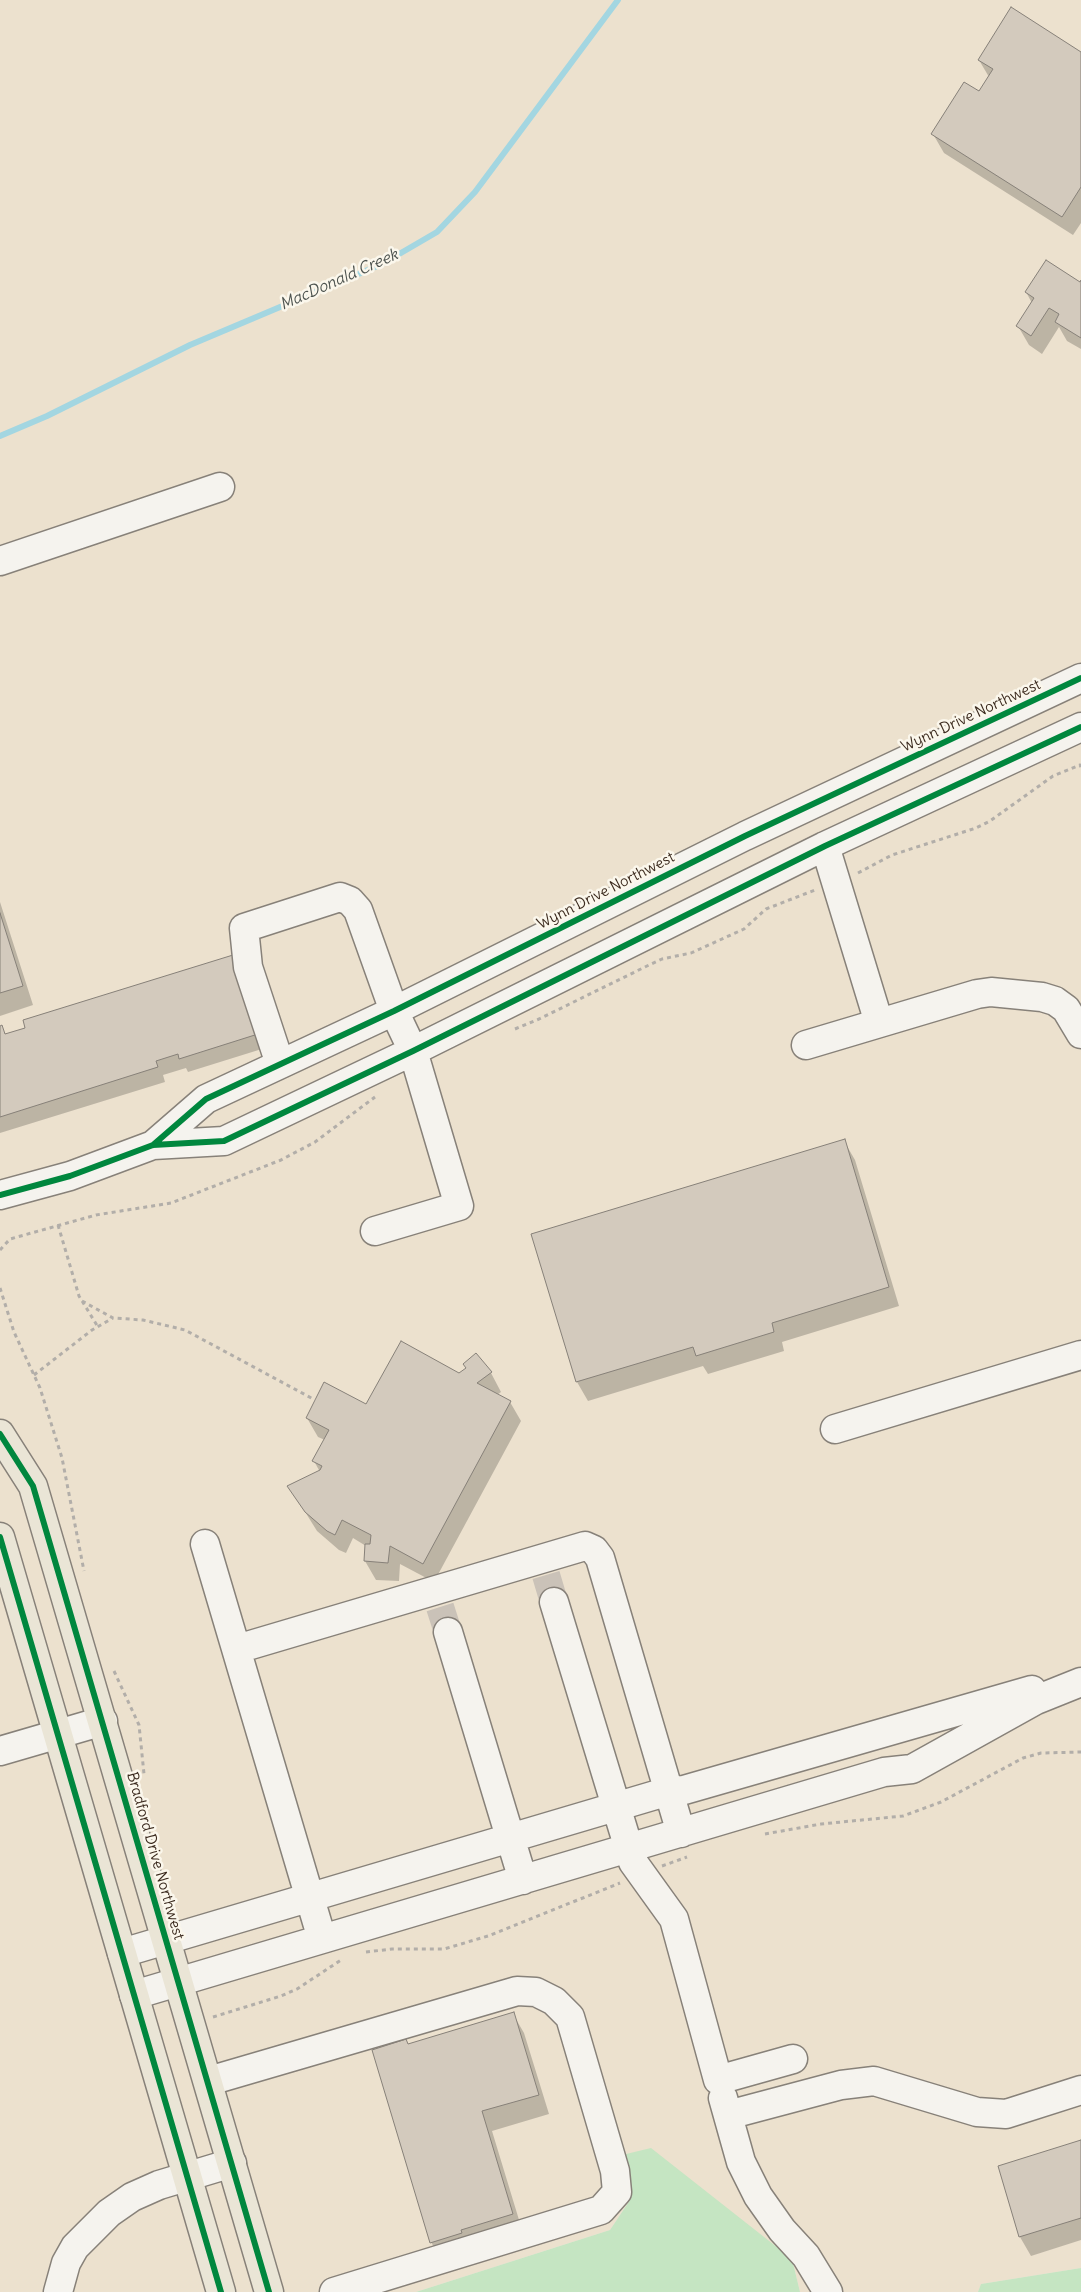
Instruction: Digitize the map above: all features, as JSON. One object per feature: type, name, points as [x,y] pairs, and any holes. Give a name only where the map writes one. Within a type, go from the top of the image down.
[{"type":"main road","name":"Bradford Drive Northwest","points":[[0,1434],[33,1486],[209,2081],[269,2292]]},
{"type":"main road","points":[[0,1537],[221,2292]]},
{"type":"street","points":[[0,561],[220,487]]},
{"type":"street","name":"Wynn Drive Northwest","points":[[153,1145],[206,1099],[394,1011],[744,836],[1081,678]]},
{"type":"street","name":"Wynn Drive Northwest","points":[[0,1195],[70,1176],[153,1145],[224,1140],[413,1051],[825,846],[1081,727]]},
{"type":"street","points":[[825,846],[879,1023]]},
{"type":"street","points":[[280,1064],[248,967],[244,928],[340,897],[350,901],[358,910],[394,1011],[413,1051],[458,1206],[375,1231]]},
{"type":"street","points":[[806,1045],[977,994],[1010,992],[1055,1001],[1066,1009],[1081,1034]]},
{"type":"street","points":[[835,1429],[1081,1355]]},
{"type":"street","points":[[206,1544],[322,1939]]},
{"type":"street","points":[[237,1649],[441,1610],[544,1567],[585,1546],[594,1550],[600,1558],[668,1791],[686,1844]]},
{"type":"street","points":[[554,1602],[633,1862],[640,1875],[668,1908],[674,1919],[741,2162],[758,2196],[782,2230],[806,2256],[828,2292]]},
{"type":"street","points":[[441,1610],[523,1880]]},
{"type":"street","points":[[122,1953],[668,1791],[694,1788],[1033,1690],[1081,1682]]},
{"type":"street","points":[[134,1995],[628,1848],[686,1844],[884,1772],[912,1769],[1036,1700],[1081,1682]]},
{"type":"street","points":[[0,1751],[103,1721]]},
{"type":"street","points":[[209,2081],[517,1991],[536,1992],[554,2001],[570,2017],[615,2171],[617,2192],[601,2210],[334,2292]]},
{"type":"street","points":[[718,2080],[793,2059]]},
{"type":"street","points":[[728,2115],[841,2085],[874,2081],[977,2112],[1006,2114],[1081,2090]]},
{"type":"street","points":[[58,2292],[66,2263],[75,2247],[109,2213],[132,2197],[232,2163]]},
{"type":"path","points":[[510,1030],[539,1019],[649,964],[691,953],[744,929],[766,908],[867,870],[892,855],[983,824],[1053,776],[1081,766]]},
{"type":"path","points":[[0,1250],[10,1239],[96,1215],[170,1203],[281,1160],[315,1142],[359,1107],[382,1093]]},
{"type":"path","points":[[58,1225],[82,1301],[98,1327]]},
{"type":"path","points":[[0,1288],[14,1332],[47,1408],[62,1458],[86,1579]]},
{"type":"path","points":[[82,1301],[113,1318],[143,1320],[185,1330],[315,1400]]},
{"type":"path","points":[[34,1375],[113,1318]]},
{"type":"path","points":[[111,1663],[139,1725],[144,1779]]},
{"type":"path","points":[[757,1835],[821,1824],[903,1816],[941,1802],[1023,1758],[1042,1753],[1081,1752]]},
{"type":"path","points":[[360,1954],[392,1949],[444,1949],[488,1936],[640,1875],[686,1844]]},
{"type":"path","points":[[208,2010],[210,2018],[281,1996],[298,1988],[332,1964],[344,1958]]},
{"type":"shaded area","points":[[0,0],[1081,0],[1081,2268],[981,2284],[978,2292],[800,2292],[792,2259],[622,2155],[630,2200],[610,2230],[416,2292],[0,2292]]},
{"type":"green space","points":[[651,2148],[792,2259],[800,2292],[416,2292],[610,2230],[630,2200],[622,2155]]},
{"type":"green space","points":[[1081,2268],[1081,2292],[978,2292],[981,2284]]},
{"type":"building","points":[[1011,7],[1081,52],[1081,187],[1062,217],[931,134],[964,82],[979,91],[993,69],[978,60]]},
{"type":"building","points":[[1046,260],[1080,282],[1081,280],[1081,338],[1055,322],[1059,314],[1049,308],[1031,336],[1016,326],[1034,298],[1025,292]]},
{"type":"building","points":[[0,913],[23,986],[0,993]]},
{"type":"building","points":[[233,955],[258,1034],[179,1059],[178,1054],[156,1061],[158,1067],[0,1117],[0,1026],[2,1025],[5,1034],[25,1028],[23,1020]]},
{"type":"building","points":[[845,1139],[889,1287],[772,1323],[774,1332],[696,1356],[693,1347],[576,1382],[531,1234]]},
{"type":"building","points":[[401,1341],[459,1373],[466,1368],[463,1364],[476,1353],[492,1372],[477,1383],[511,1401],[423,1564],[390,1546],[388,1563],[364,1561],[365,1544],[370,1544],[371,1535],[342,1520],[335,1535],[327,1531],[305,1512],[287,1486],[320,1470],[322,1466],[312,1461],[329,1430],[306,1418],[324,1382],[366,1404]]},
{"type":"building","points":[[514,2012],[539,2095],[482,2111],[513,2214],[461,2230],[462,2233],[430,2243],[372,2050],[406,2039],[408,2044]]},
{"type":"building","points":[[1081,2140],[1081,2218],[1019,2237],[998,2166]]},
{"type":"waterway","name":"MacDonald Creek","points":[[0,436],[47,416],[190,345],[382,264],[437,232],[475,192],[618,0]]},
{"type":"tunnel","points":[[546,1575],[554,1602]]},
{"type":"tunnel","points":[[440,1607],[448,1632]]},
{"type":"cycle path","points":[[153,1145],[206,1099],[394,1011],[745,836],[1081,678]]},
{"type":"cycle path","points":[[0,1195],[70,1176],[153,1145],[224,1141],[413,1051],[825,846],[1081,727]]},
{"type":"cycle path","points":[[0,1434],[33,1486],[269,2292]]},
{"type":"cycle path","points":[[0,1537],[221,2292]]}]
